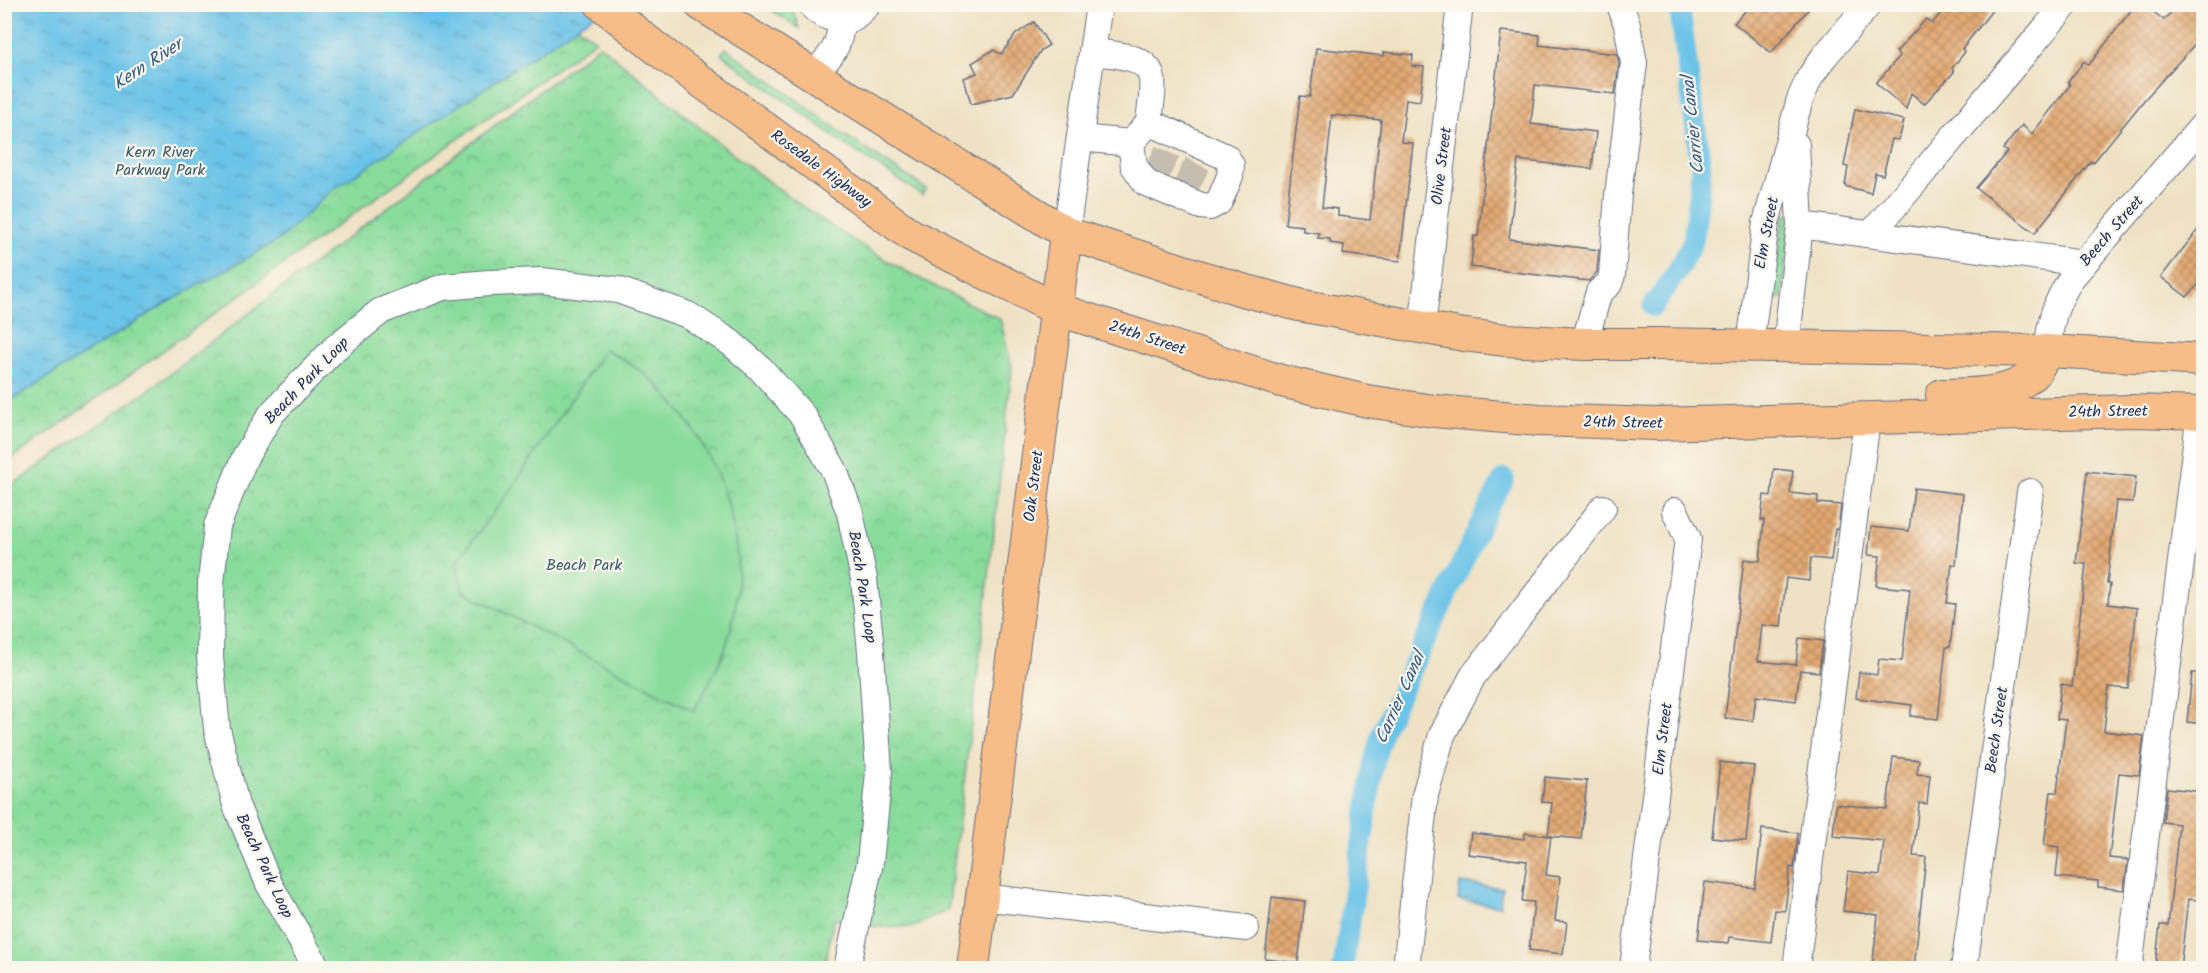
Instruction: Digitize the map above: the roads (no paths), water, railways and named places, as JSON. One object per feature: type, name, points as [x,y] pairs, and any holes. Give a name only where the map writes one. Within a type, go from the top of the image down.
[{"type":"main road","name":"Rosedale Highway","points":[[601,4],[661,52],[911,235],[1056,309]]},
{"type":"main road","points":[[700,4],[1066,233],[1239,290],[1299,305],[1422,328],[1506,340],[1584,344],[2047,351],[2204,360]]},
{"type":"main road","name":"Oak Street","points":[[973,969],[1066,233]]},
{"type":"main road","name":"24th Street","points":[[1056,309],[1281,381],[1367,401],[1414,409],[1539,420],[1655,424],[2133,411],[2202,413]]},
{"type":"main road","points":[[1875,419],[1925,396],[1983,393],[2015,385],[2032,374],[2047,351]]},
{"type":"street","points":[[811,4],[822,15],[841,20],[853,18],[868,4]]},
{"type":"street","name":"Oak Street","points":[[1066,233],[1099,4]]},
{"type":"street","name":"Olive Street","points":[[1422,328],[1460,4]]},
{"type":"street","points":[[1584,344],[1599,292],[1609,284],[1612,275],[1618,195],[1634,63],[1627,24],[1620,4]]},
{"type":"street","name":"Elm Street","points":[[1750,345],[1766,223],[1800,99],[1810,77],[1834,44],[1869,4]]},
{"type":"street","points":[[1870,234],[2066,4]]},
{"type":"street","points":[[812,75],[831,56],[841,31],[841,20]]},
{"type":"street","points":[[1092,52],[1132,58],[1147,67],[1152,78],[1149,122],[1131,143],[1134,166],[1146,183],[1154,180],[1183,192],[1201,206],[1210,207],[1219,202],[1230,176],[1231,165],[1226,157],[1202,153],[1173,139],[1149,122]]},
{"type":"street","name":"Elm Street","points":[[1786,346],[1800,225],[1794,124]]},
{"type":"street","name":"Beech Street","points":[[2047,351],[2051,318],[2057,300],[2084,263],[2204,124]]},
{"type":"street","points":[[1080,138],[1131,143]]},
{"type":"street","points":[[1800,225],[2084,263]]},
{"type":"street","name":"Beach Park Loop","points":[[317,969],[269,884],[240,815],[217,729],[210,657],[211,583],[217,526],[244,457],[272,413],[335,348],[381,311],[443,287],[542,282],[618,290],[688,315],[731,343],[760,368],[803,416],[834,470],[850,513],[864,579],[872,652],[879,772],[870,863],[847,969]]},
{"type":"street","points":[[2129,969],[2202,413]]},
{"type":"street","points":[[1796,969],[1875,419]]},
{"type":"street","name":"Beech Street","points":[[1964,969],[2030,492]]},
{"type":"street","points":[[1406,969],[1425,795],[1442,735],[1473,676],[1603,508]]},
{"type":"street","name":"Elm Street","points":[[1633,969],[1688,539],[1675,511]]},
{"type":"street","points":[[982,897],[1246,928]]},
{"type":"water","name":"Kern River","points":[[5,5],[609,5],[331,191],[279,240],[162,306],[5,404]]},
{"type":"water","points":[[1460,883],[1502,888],[1500,906],[1458,900]]},
{"type":"waterway","name":"Carrier Canal","points":[[1653,306],[1677,272],[1693,241],[1698,204],[1701,167],[1679,4]]},
{"type":"waterway","name":"Carrier Canal","points":[[1343,968],[1374,762],[1382,732],[1486,512],[1504,479]]},
{"type":"tunnel","points":[[1156,175],[1171,144]]},
{"type":"tunnel","points":[[1186,187],[1200,158]]},
{"type":"park label","name":"Kern River Parkway Park","points":[[160,161]]},
{"type":"park label","name":"Beach Park","points":[[584,565]]}]
